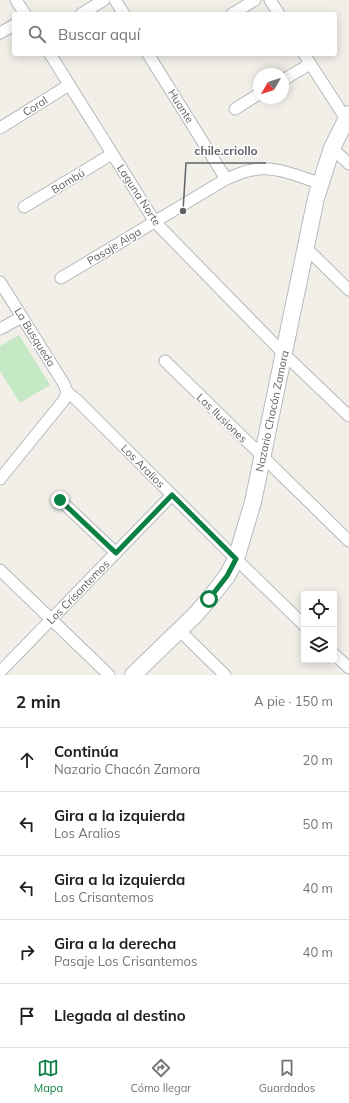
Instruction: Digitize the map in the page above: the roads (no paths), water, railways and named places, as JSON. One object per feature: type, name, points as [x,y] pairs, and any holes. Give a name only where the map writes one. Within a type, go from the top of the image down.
[{"type":"street","points":[[16,0],[24,12]]},
{"type":"street","points":[[84,12],[104,0]]},
{"type":"street","points":[[115,0],[123,12]]},
{"type":"street","points":[[235,12],[255,0]]},
{"type":"street","points":[[270,0],[278,12]]},
{"type":"street","points":[[0,33],[12,26]]},
{"type":"street","name":"Laguna Norte","points":[[51,56],[154,222],[284,354],[349,416]]},
{"type":"street","name":"Huante","points":[[149,56],[226,179]]},
{"type":"street","points":[[289,75],[307,59],[347,116]]},
{"type":"street","name":"Coral","points":[[0,128],[69,85]]},
{"type":"street","points":[[235,109],[253,98]]},
{"type":"street","name":"Nazario Chacón Zamora","points":[[134,675],[179,630],[219,586],[227,576],[236,559],[253,502],[320,183],[332,148],[347,116]]},
{"type":"street","points":[[332,148],[349,164]]},
{"type":"street","name":"Bambú","points":[[24,207],[112,154]]},
{"type":"street","name":"Pasaje Alga","points":[[61,278],[226,179],[245,171],[272,169],[320,183]]},
{"type":"street","points":[[306,248],[349,290]]},
{"type":"street","name":"La Busqueda","points":[[0,282],[64,384],[67,392]]},
{"type":"street","points":[[0,329],[22,316]]},
{"type":"street","name":"Las Ilusiones","points":[[165,361],[349,541]]},
{"type":"street","points":[[1,476],[64,400],[67,392]]},
{"type":"street","name":"Los Aralios","points":[[67,392],[77,400],[301,622]]},
{"type":"street","name":"Los Crisantemos","points":[[0,672],[172,495]]},
{"type":"street","points":[[60,500],[116,553]]},
{"type":"street","points":[[0,570],[109,675]]},
{"type":"street","points":[[179,630],[225,675]]},
{"type":"street","points":[[337,657],[349,668]]},
{"type":"place","name":"chile.criollo","points":[[183,211]]}]
